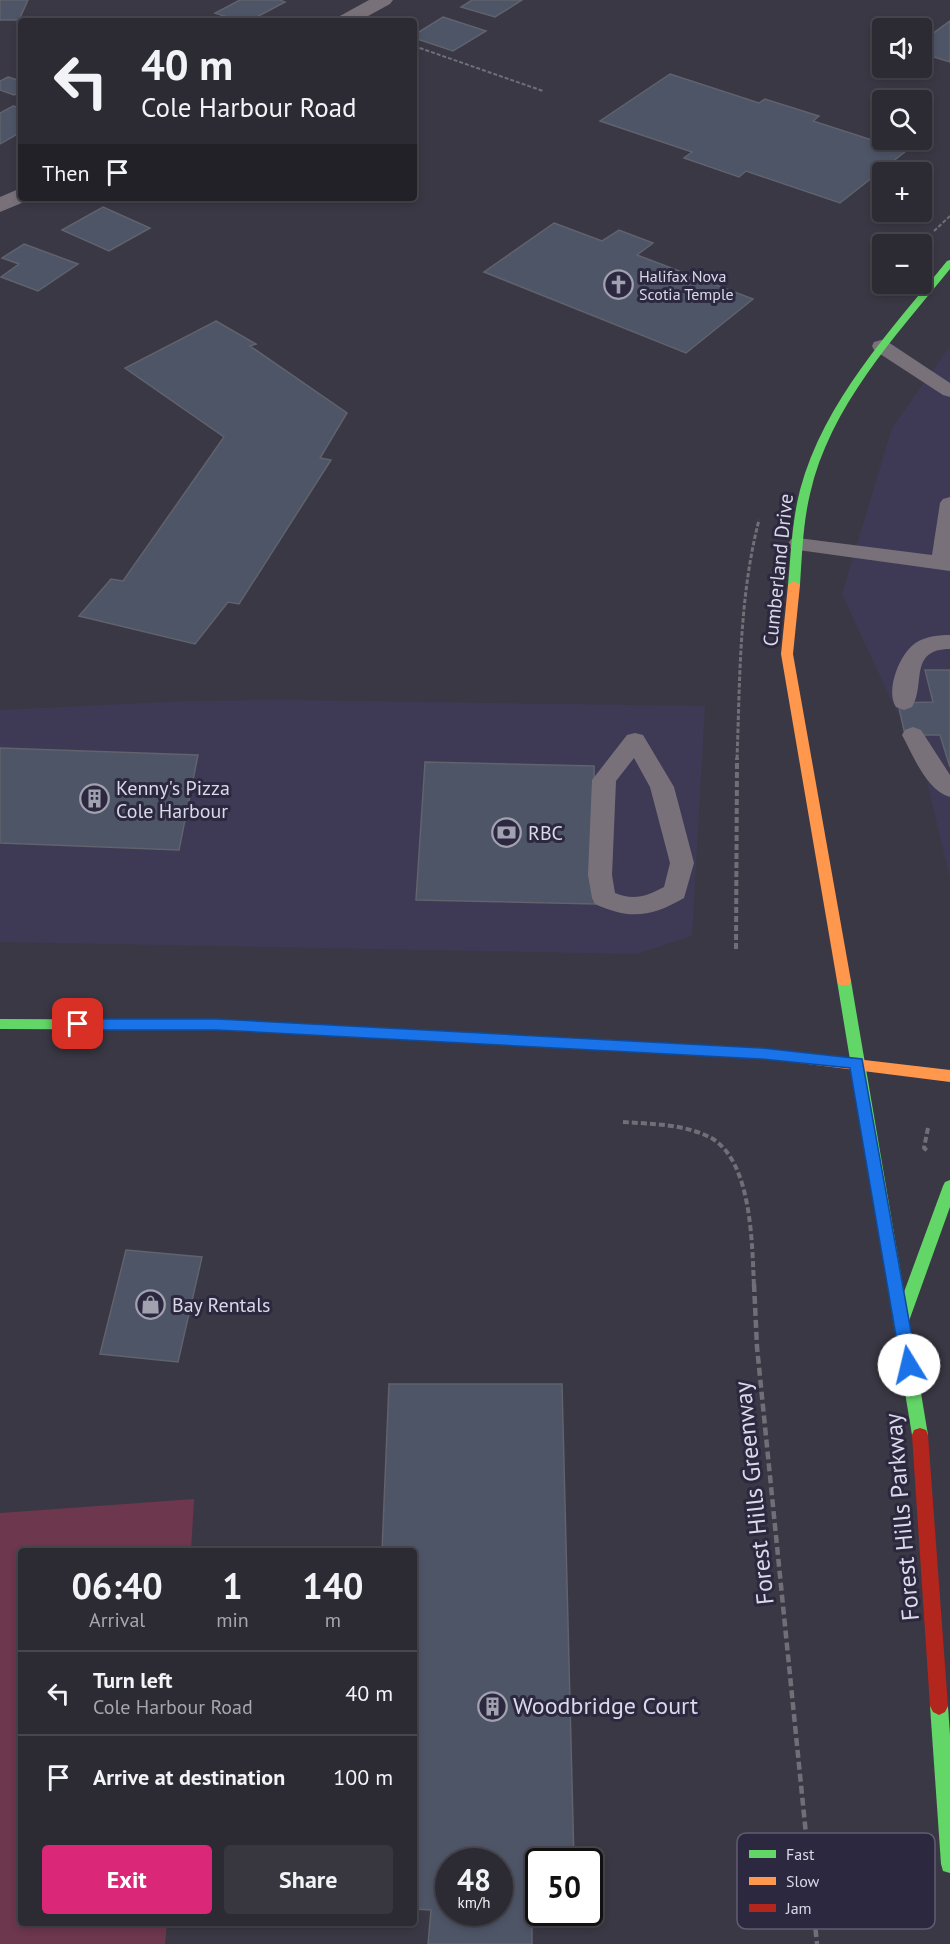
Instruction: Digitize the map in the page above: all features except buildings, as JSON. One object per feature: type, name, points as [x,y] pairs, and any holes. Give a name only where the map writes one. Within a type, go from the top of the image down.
[{"type":"main road","name":"Cumberland Drive","points":[[857,1063],[822,846],[787,654],[798,544],[807,483],[820,447],[855,382],[881,346],[950,263]]},
{"type":"main road","points":[[0,1024],[217,1024],[749,1053],[857,1063],[950,1076]]},
{"type":"main road","name":"Forest Hills Parkway","points":[[857,1063],[920,1435],[950,1864]]},
{"type":"main road","points":[[902,1318],[950,1186]]},
{"type":"street","points":[[350,18],[383,0]]},
{"type":"street","points":[[0,205],[18,196]]},
{"type":"lane","points":[[881,346],[950,391]]},
{"type":"lane","points":[[798,544],[945,563],[950,503]]},
{"type":"lane","points":[[904,702],[904,689],[914,656],[929,644],[950,642]]},
{"type":"lane","points":[[913,735],[938,777],[950,789]]},
{"type":"lane","points":[[635,741],[662,787],[682,863],[675,892],[653,905],[623,907],[603,898],[600,876],[604,780],[635,741]]},
{"type":"path","points":[[417,47],[543,91]]},
{"type":"path","name":"Forest Hills Greenway","points":[[623,1122],[675,1125],[713,1139],[731,1156],[747,1206],[757,1344],[806,1833]]},
{"type":"path","name":"Forest Hills Greenway","points":[[816,1929],[817,1944]]},
{"type":"shaded area","points":[[950,346],[950,879],[925,773],[842,594],[892,428]]},
{"type":"shaded area","points":[[288,700],[705,706],[692,936],[636,954],[0,942],[0,710],[186,701]]},
{"type":"shaded area","points":[[194,1499],[191,1548],[18,1548],[18,1926],[167,1926],[165,1944],[0,1944],[0,1513]]},
{"type":"traffic: fast","points":[[794,585],[802,506],[819,450],[850,393],[868,366],[950,263]]},
{"type":"traffic: fast","points":[[844,981],[920,1435]]},
{"type":"traffic: fast","points":[[0,1024],[217,1025],[568,1043]]},
{"type":"traffic: fast","points":[[903,1316],[950,1186]]},
{"type":"traffic: fast","points":[[939,1706],[950,1864]]},
{"type":"traffic: slow","points":[[794,585],[787,654],[844,981]]},
{"type":"traffic: slow","points":[[568,1043],[761,1053],[950,1076]]},
{"type":"traffic: jam","points":[[920,1435],[939,1706]]},
{"type":"place","name":"Halifax Nova Scotia Temple","points":[[618,285]]},
{"type":"place","name":"Kenny's Pizza Cole Harbour","points":[[95,799]]},
{"type":"place","name":"RBC","points":[[507,833]]},
{"type":"place","name":"Bay Rentals","points":[[151,1305]]},
{"type":"place","name":"Woodbridge Court","points":[[492,1706]]},
{"type":"route","points":[[78,1024],[217,1024],[761,1053],[857,1063],[909,1365]]}]
